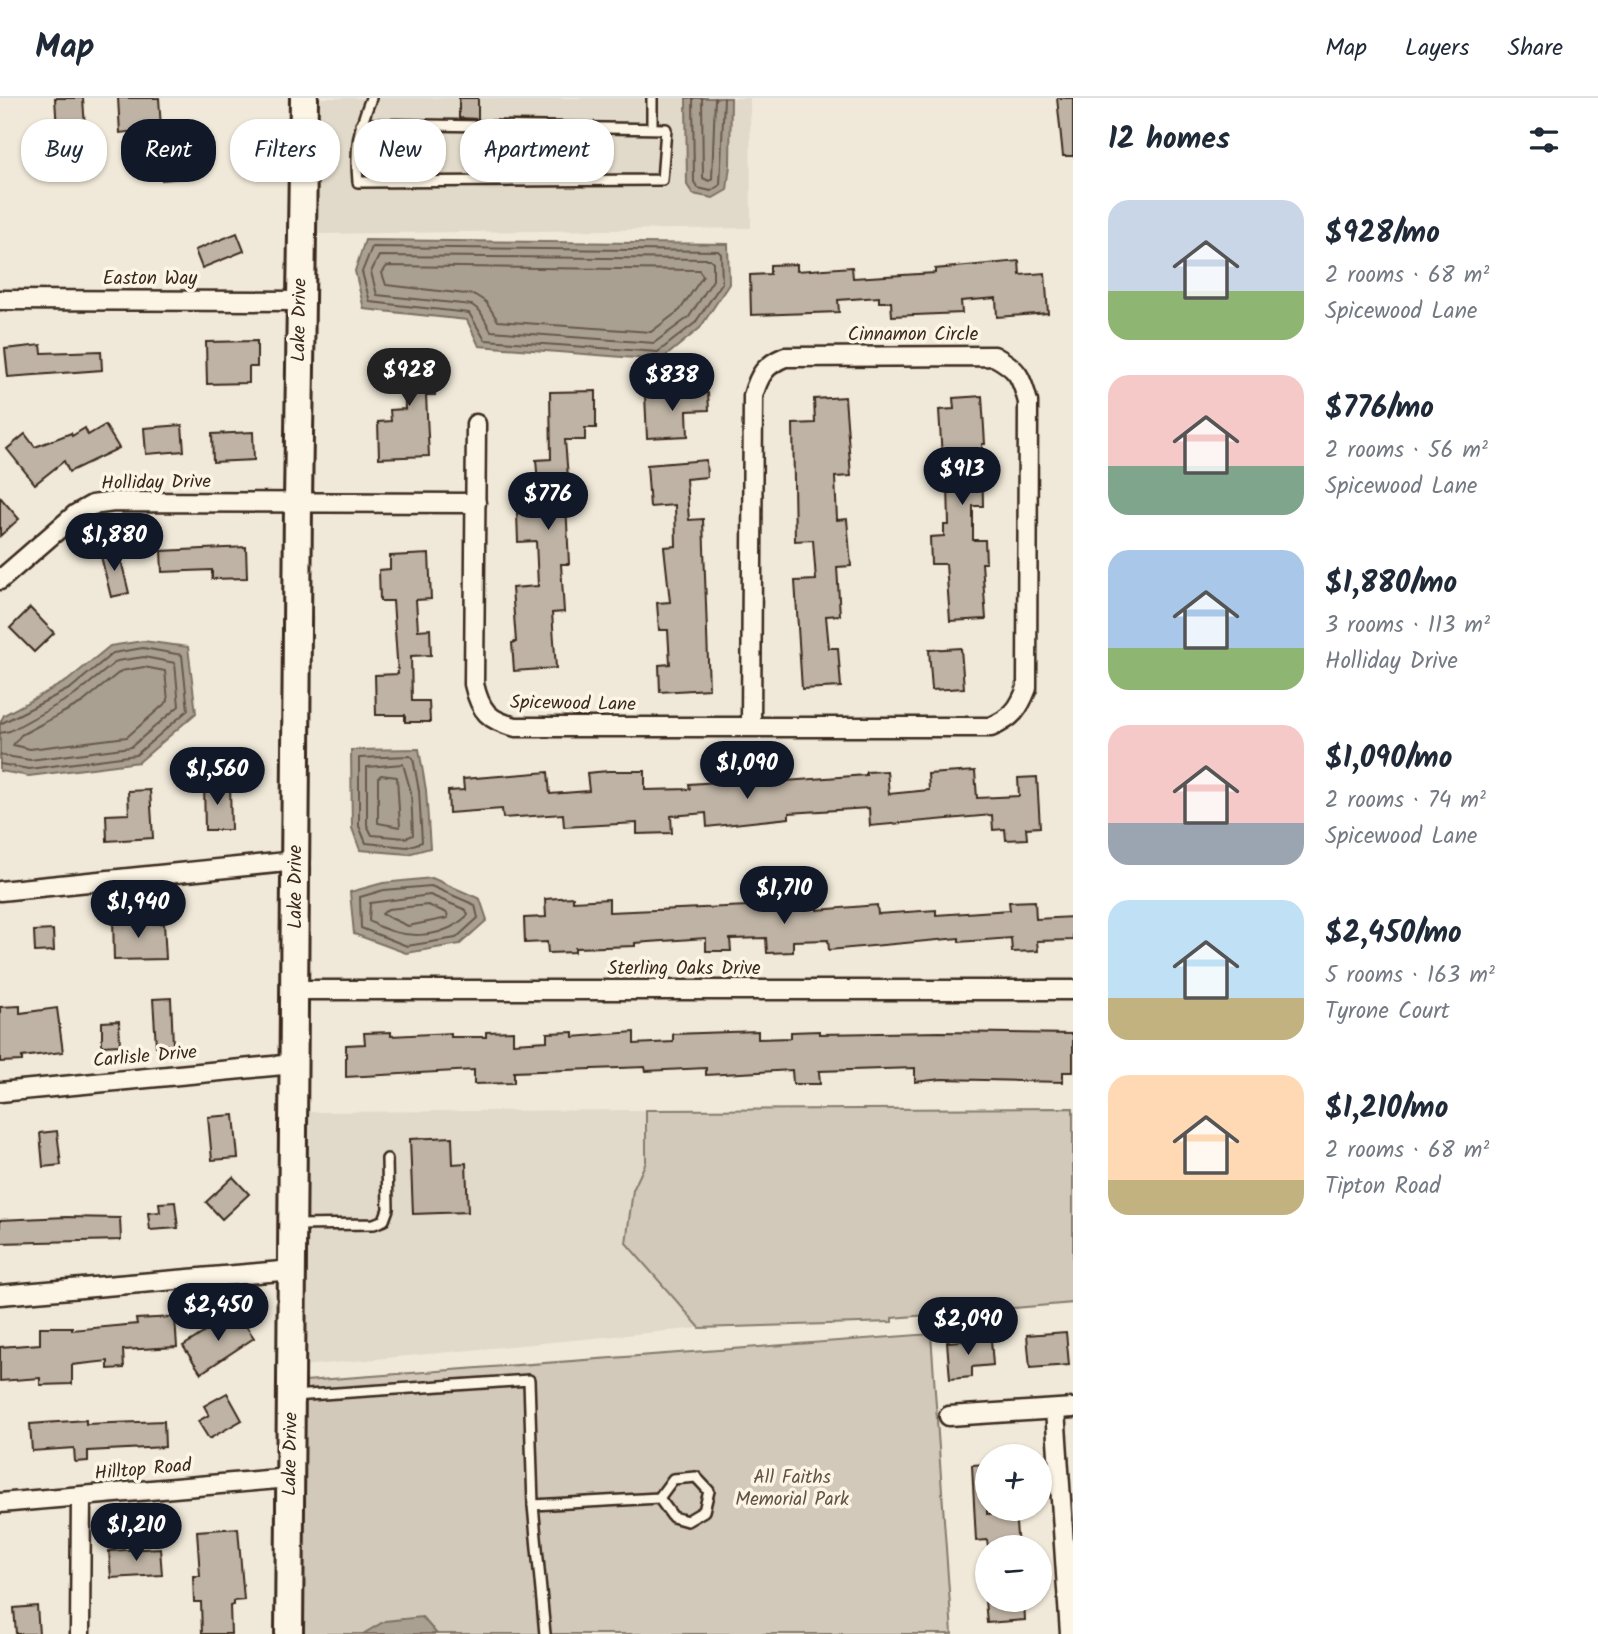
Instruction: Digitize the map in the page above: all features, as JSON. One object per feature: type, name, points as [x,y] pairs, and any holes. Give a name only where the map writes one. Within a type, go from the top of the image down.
[{"type":"street","name":"Lake Drive","points":[[289,1634],[304,98]]},
{"type":"street","name":"Easton Way","points":[[0,300],[300,301]]},
{"type":"street","name":"Cinnamon Circle","points":[[994,356],[1010,365],[1022,378],[1028,402],[1027,688],[1019,709],[1006,721],[991,727],[751,726],[752,396],[758,377],[769,363],[785,357],[994,356]]},
{"type":"street","name":"Spicewood Lane","points":[[476,424],[474,684],[478,702],[485,715],[498,723],[516,727],[751,726]]},
{"type":"street","name":"Holliday Drive","points":[[0,580],[76,514],[92,505],[114,502],[298,502]]},
{"type":"street","points":[[298,502],[475,503]]},
{"type":"street","points":[[0,891],[296,861]]},
{"type":"street","name":"Sterling Oaks Drive","points":[[295,990],[1073,990]]},
{"type":"street","name":"Carlisle Drive","points":[[0,1092],[294,1064]]},
{"type":"street","points":[[0,1295],[293,1270]]},
{"type":"street","points":[[949,1416],[1064,1409],[1070,1634]]},
{"type":"street","name":"Hilltop Road","points":[[0,1503],[290,1478]]},
{"type":"street","points":[[80,1634],[81,1497]]},
{"type":"lane","points":[[363,119],[371,98]]},
{"type":"lane","points":[[652,98],[652,128]]},
{"type":"lane","points":[[446,125],[666,129],[662,180],[446,181]]},
{"type":"lane","points":[[293,1225],[374,1224],[384,1220],[388,1209],[387,1158]]},
{"type":"lane","points":[[292,1396],[528,1380],[533,1505],[545,1634]]},
{"type":"lane","points":[[696,1477],[709,1491],[704,1511],[687,1521],[673,1517],[659,1498],[673,1479],[696,1477]]},
{"type":"lane","points":[[533,1505],[659,1498]]},
{"type":"shaded area","points":[[315,98],[686,98],[687,185],[730,165],[731,98],[750,98],[751,228],[312,234],[313,182],[340,182],[340,119],[315,119]]},
{"type":"shaded area","points":[[646,1110],[646,1162],[633,1190],[626,1243],[700,1328],[302,1366],[304,1112]]},
{"type":"green space","points":[[1073,1108],[1073,1303],[892,1318],[892,1322],[700,1328],[626,1243],[633,1190],[646,1162],[646,1110]]},
{"type":"green space","name":"All Faiths Memorial Park","points":[[931,1334],[952,1634],[289,1634],[292,1382]]},
{"type":"water","points":[[686,98],[731,98],[727,190],[713,198],[693,194],[687,185]]},
{"type":"water","points":[[365,240],[728,244],[729,284],[700,328],[661,360],[479,346],[467,320],[364,309],[355,271]]},
{"type":"water","points":[[143,641],[188,647],[196,713],[139,762],[29,776],[0,771],[0,723],[4,715],[67,681],[110,646]]},
{"type":"water","points":[[419,749],[426,790],[430,848],[408,854],[360,850],[352,828],[351,750]]},
{"type":"water","points":[[432,878],[480,899],[487,920],[460,944],[406,953],[354,934],[350,892],[383,883]]},
{"type":"water","points":[[422,1617],[437,1634],[363,1634],[385,1621]]},
{"type":"building","points":[[55,98],[83,98],[84,119],[56,119]]},
{"type":"building","points":[[118,98],[159,98],[160,119],[121,119],[120,133]]},
{"type":"building","points":[[459,98],[478,98],[478,119],[459,118]]},
{"type":"building","points":[[1057,98],[1073,98],[1073,156],[1063,156]]},
{"type":"building","points":[[237,233],[244,251],[202,268],[195,250]]},
{"type":"building","points":[[1019,261],[1020,275],[1045,273],[1048,313],[997,317],[996,298],[961,301],[962,313],[892,316],[891,302],[879,302],[879,297],[838,300],[839,312],[751,315],[750,275],[770,274],[770,265],[797,264],[797,271],[852,267],[853,278],[935,273],[935,269]]},
{"type":"building","points":[[257,341],[257,367],[249,367],[249,383],[207,384],[206,342]]},
{"type":"building","points":[[41,345],[42,353],[101,351],[102,370],[8,377],[5,349]]},
{"type":"building","points":[[434,352],[435,395],[426,395],[429,456],[379,458],[378,422],[391,421],[390,410],[405,409],[404,372],[391,372],[390,353]]},
{"type":"building","points":[[596,391],[596,428],[585,428],[585,440],[565,440],[570,502],[566,502],[569,564],[561,564],[564,612],[552,613],[556,668],[514,671],[512,643],[516,642],[512,588],[538,586],[536,541],[518,542],[516,484],[538,483],[536,460],[551,459],[550,392]]},
{"type":"building","points":[[708,393],[709,410],[687,411],[688,436],[647,438],[645,395]]},
{"type":"building","points":[[982,396],[985,444],[982,444],[983,506],[973,506],[973,540],[985,540],[986,563],[982,563],[986,619],[950,621],[946,564],[931,564],[930,537],[944,536],[944,525],[949,525],[948,484],[935,484],[935,459],[942,458],[939,410],[954,409],[953,398]]},
{"type":"building","points":[[845,397],[851,476],[835,477],[837,520],[847,519],[851,566],[837,567],[840,615],[826,616],[829,648],[838,648],[841,687],[802,689],[795,581],[816,580],[813,540],[795,541],[793,424],[815,423],[814,399]]},
{"type":"building","points":[[105,425],[119,448],[69,472],[64,461],[35,484],[7,449],[25,434],[35,447],[71,433],[72,436],[85,428],[88,435]]},
{"type":"building","points":[[182,425],[184,451],[146,454],[144,428]]},
{"type":"building","points":[[253,432],[254,460],[213,462],[212,434]]},
{"type":"building","points":[[706,460],[707,477],[686,479],[689,520],[703,519],[709,689],[660,692],[659,665],[670,664],[668,630],[659,630],[657,603],[670,602],[664,547],[676,546],[675,505],[650,507],[647,465]]},
{"type":"building","points":[[0,497],[19,519],[0,536]]},
{"type":"building","points":[[246,547],[247,578],[212,579],[212,570],[162,572],[161,551]]},
{"type":"building","points":[[118,548],[129,593],[111,597],[100,552]]},
{"type":"building","points":[[429,554],[431,599],[416,600],[418,630],[430,629],[431,655],[411,656],[412,701],[429,701],[430,722],[405,722],[405,715],[376,715],[375,675],[398,674],[393,601],[380,601],[379,570],[390,569],[390,556]]},
{"type":"building","points":[[30,608],[54,633],[34,652],[10,628]]},
{"type":"building","points":[[961,648],[964,688],[932,690],[929,650]]},
{"type":"building","points":[[645,771],[645,790],[690,789],[689,784],[786,778],[786,781],[887,771],[889,794],[929,790],[928,774],[975,771],[977,798],[1019,796],[1018,778],[1037,777],[1040,827],[1026,828],[1027,839],[1006,840],[1005,829],[993,830],[992,815],[870,826],[869,808],[789,813],[789,818],[707,827],[706,813],[671,816],[672,833],[637,834],[637,823],[564,827],[563,814],[503,818],[502,809],[449,813],[448,791],[464,790],[463,779],[548,772],[550,794],[589,791],[587,773]]},
{"type":"building","points":[[204,783],[230,783],[231,830],[205,830]]},
{"type":"building","points":[[150,790],[153,838],[107,841],[106,815],[129,814],[128,791]]},
{"type":"building","points":[[573,897],[573,901],[609,899],[609,912],[817,903],[817,910],[877,905],[878,914],[936,910],[936,915],[1010,910],[1009,902],[1035,901],[1036,919],[1073,917],[1073,940],[1037,941],[1038,951],[1012,952],[1011,938],[959,942],[959,938],[829,950],[828,940],[793,941],[793,952],[767,953],[766,938],[730,939],[731,951],[706,951],[706,938],[635,943],[635,946],[575,948],[575,952],[548,953],[547,942],[525,943],[524,918],[546,917],[545,899]]},
{"type":"building","points":[[135,916],[136,925],[164,923],[166,959],[114,960],[113,917]]},
{"type":"building","points":[[53,930],[54,951],[35,952],[34,931]]},
{"type":"building","points":[[171,998],[173,1045],[156,1046],[153,999]]},
{"type":"building","points":[[20,1006],[20,1013],[57,1008],[63,1052],[22,1057],[22,1061],[0,1062],[0,1007]]},
{"type":"building","points":[[119,1021],[120,1045],[102,1046],[102,1022]]},
{"type":"building","points":[[513,1031],[513,1043],[547,1041],[547,1033],[573,1032],[573,1037],[634,1032],[634,1044],[673,1042],[673,1034],[758,1031],[758,1039],[791,1038],[791,1032],[819,1031],[819,1034],[1073,1034],[1073,1072],[1063,1072],[1063,1082],[942,1079],[915,1082],[915,1068],[819,1071],[820,1084],[793,1084],[792,1070],[706,1075],[706,1068],[646,1071],[645,1067],[514,1072],[514,1083],[474,1084],[474,1070],[346,1077],[346,1045],[365,1044],[364,1033],[391,1032],[391,1036],[451,1033],[451,1037],[486,1037],[486,1032]]},
{"type":"building","points":[[234,1115],[238,1158],[212,1160],[208,1117]]},
{"type":"building","points":[[57,1131],[61,1165],[43,1167],[40,1133]]},
{"type":"building","points":[[452,1137],[453,1164],[466,1163],[468,1212],[413,1214],[410,1139]]},
{"type":"building","points":[[233,1177],[249,1194],[222,1219],[206,1202]]},
{"type":"building","points":[[175,1202],[178,1228],[150,1230],[148,1213],[160,1212],[159,1203]]},
{"type":"building","points":[[120,1218],[121,1240],[0,1243],[0,1220]]},
{"type":"building","points":[[175,1317],[177,1347],[123,1350],[124,1368],[108,1369],[108,1361],[72,1365],[72,1384],[40,1385],[40,1378],[0,1381],[0,1347],[40,1344],[40,1327],[72,1327],[72,1330],[137,1324],[136,1319]]},
{"type":"building","points":[[240,1317],[254,1338],[201,1373],[183,1346],[225,1319],[229,1325]]},
{"type":"building","points":[[1066,1332],[1069,1365],[1030,1368],[1027,1335]]},
{"type":"building","points":[[991,1339],[993,1365],[972,1367],[972,1377],[950,1379],[947,1342]]},
{"type":"building","points":[[227,1393],[242,1420],[209,1439],[198,1421],[209,1415],[204,1406]]},
{"type":"building","points":[[86,1420],[86,1424],[164,1421],[165,1447],[88,1451],[88,1461],[75,1462],[74,1448],[32,1451],[30,1424]]},
{"type":"building","points":[[972,1465],[975,1465],[975,1521],[1016,1521],[1017,1535],[976,1535]]},
{"type":"building","points":[[238,1528],[244,1600],[233,1601],[230,1606],[231,1634],[202,1634],[201,1602],[194,1602],[193,1576],[200,1576],[197,1531]]},
{"type":"building","points":[[160,1548],[162,1575],[111,1578],[109,1551]]},
{"type":"building","points":[[37,1606],[39,1634],[16,1634],[14,1608]]},
{"type":"building","points":[[986,1612],[1025,1612],[1025,1620],[987,1623]]}]
